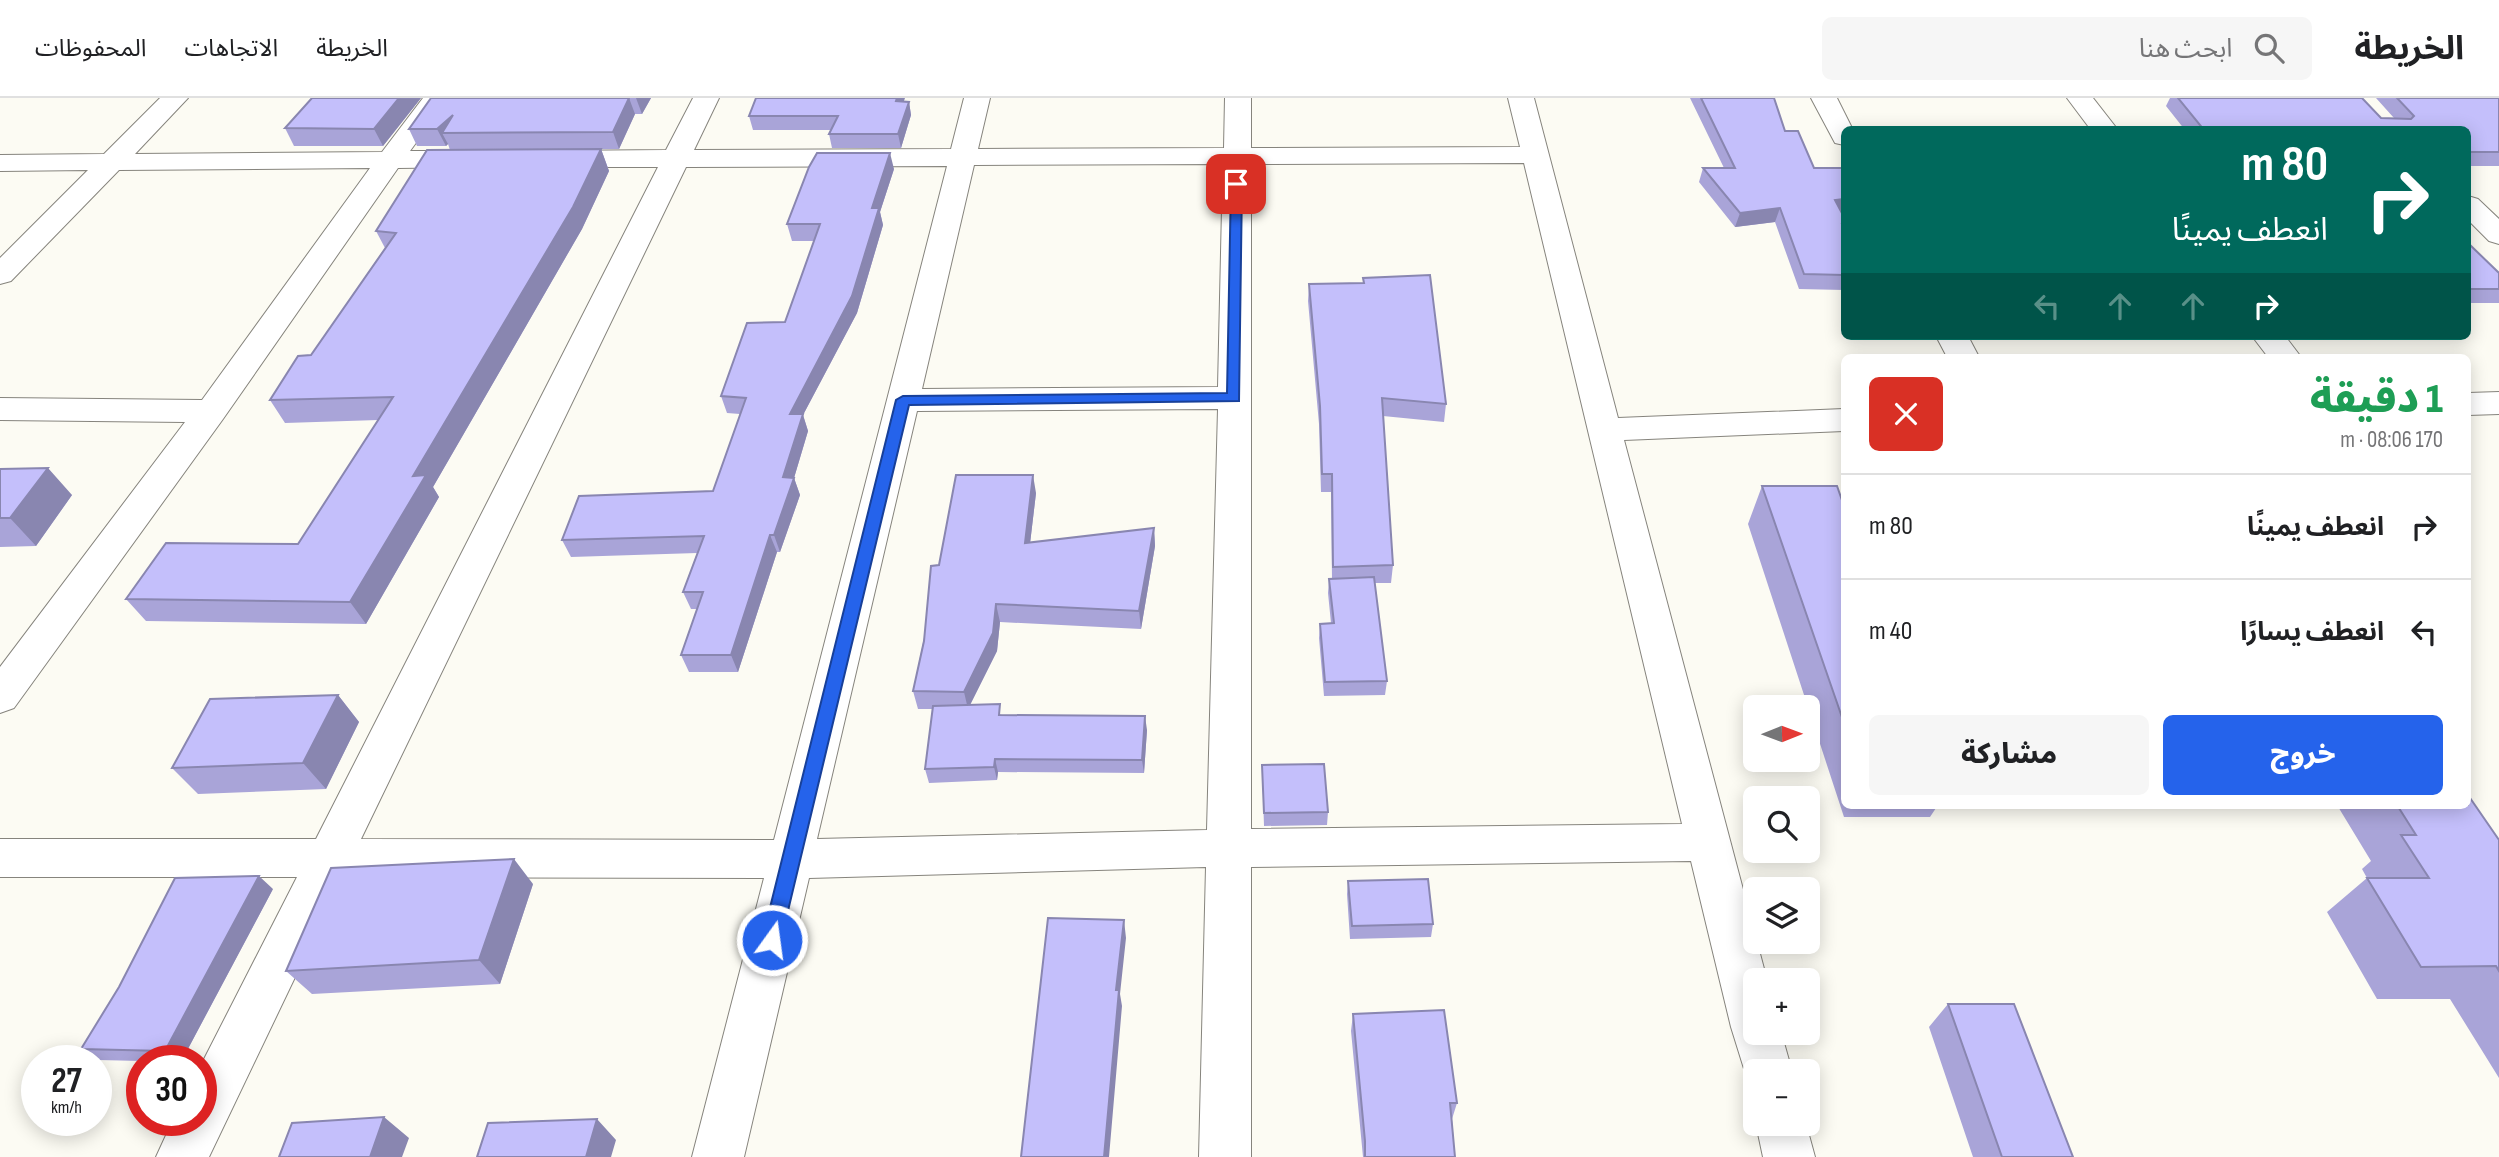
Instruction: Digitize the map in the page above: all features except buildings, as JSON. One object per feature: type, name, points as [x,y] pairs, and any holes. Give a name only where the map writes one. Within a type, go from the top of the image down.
[{"type":"street","points":[[0,275],[175,98]]},
{"type":"street","points":[[0,697],[211,411],[436,98]]},
{"type":"street","points":[[217,1087],[706,98]]},
{"type":"street","points":[[718,1157],[977,98]]},
{"type":"street","points":[[1225,1157],[1238,98]]},
{"type":"street","points":[[1521,98],[1743,981]]},
{"type":"street","points":[[1824,98],[1841,131]]},
{"type":"street","points":[[2080,98],[2102,126]]},
{"type":"street","points":[[526,159],[1536,155]]},
{"type":"street","points":[[0,163],[499,159]]},
{"type":"street","points":[[2471,208],[2499,235]]},
{"type":"street","points":[[2272,340],[2283,354]]},
{"type":"street","points":[[903,400],[1234,398]]},
{"type":"street","points":[[2471,404],[2499,403]]},
{"type":"street","points":[[0,409],[211,411]]},
{"type":"street","points":[[1604,430],[1841,420]]},
{"type":"street","points":[[0,858],[792,859],[1228,848],[1707,842]]},
{"type":"street","points":[[182,1157],[192,1136]]},
{"type":"street","points":[[1783,1136],[1789,1157]]},
{"type":"route","points":[[772,940],[903,400],[1234,398],[1236,184]]}]
